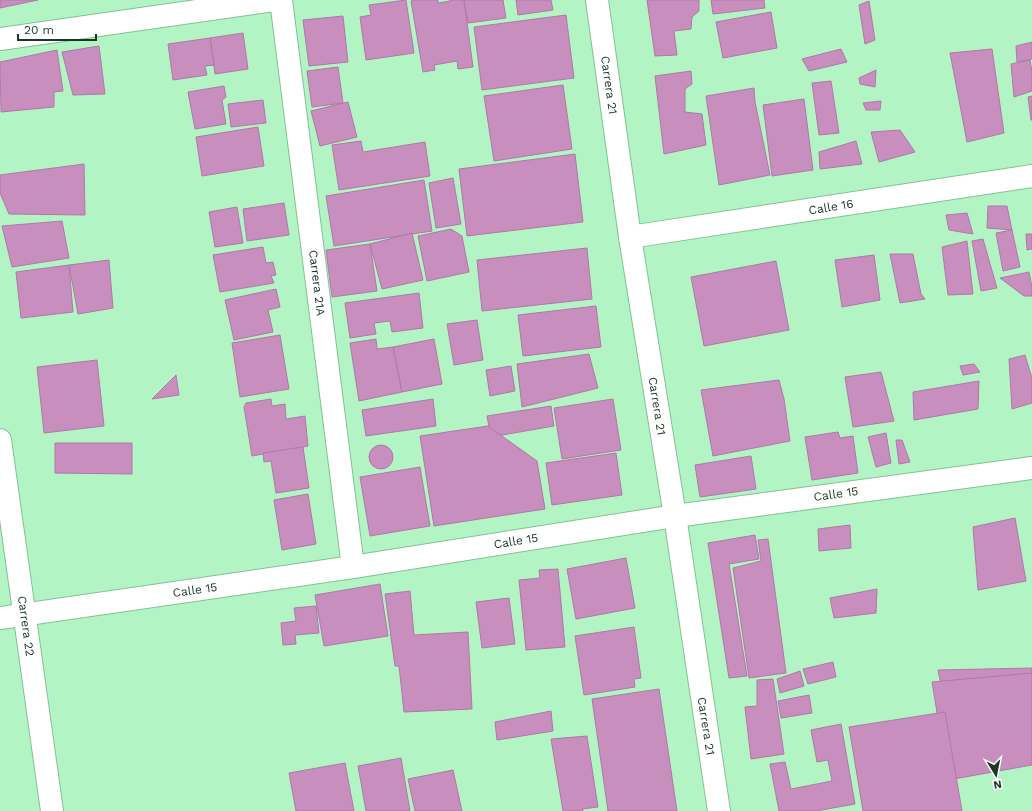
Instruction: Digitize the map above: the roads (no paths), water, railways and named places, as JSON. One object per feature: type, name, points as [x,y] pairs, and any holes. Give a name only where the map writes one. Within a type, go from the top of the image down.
[{"type":"street","points":[[0,39],[274,0]]},
{"type":"street","name":"Carrera 21A","points":[[280,0],[353,567]]},
{"type":"street","name":"Carrera 21","points":[[597,0],[630,237],[719,811]]},
{"type":"street","name":"Calle 16","points":[[630,237],[1032,176]]},
{"type":"street","name":"Carrera 22","points":[[0,440],[52,811]]},
{"type":"street","name":"Calle 15","points":[[0,618],[353,567],[674,516],[1032,468]]}]
